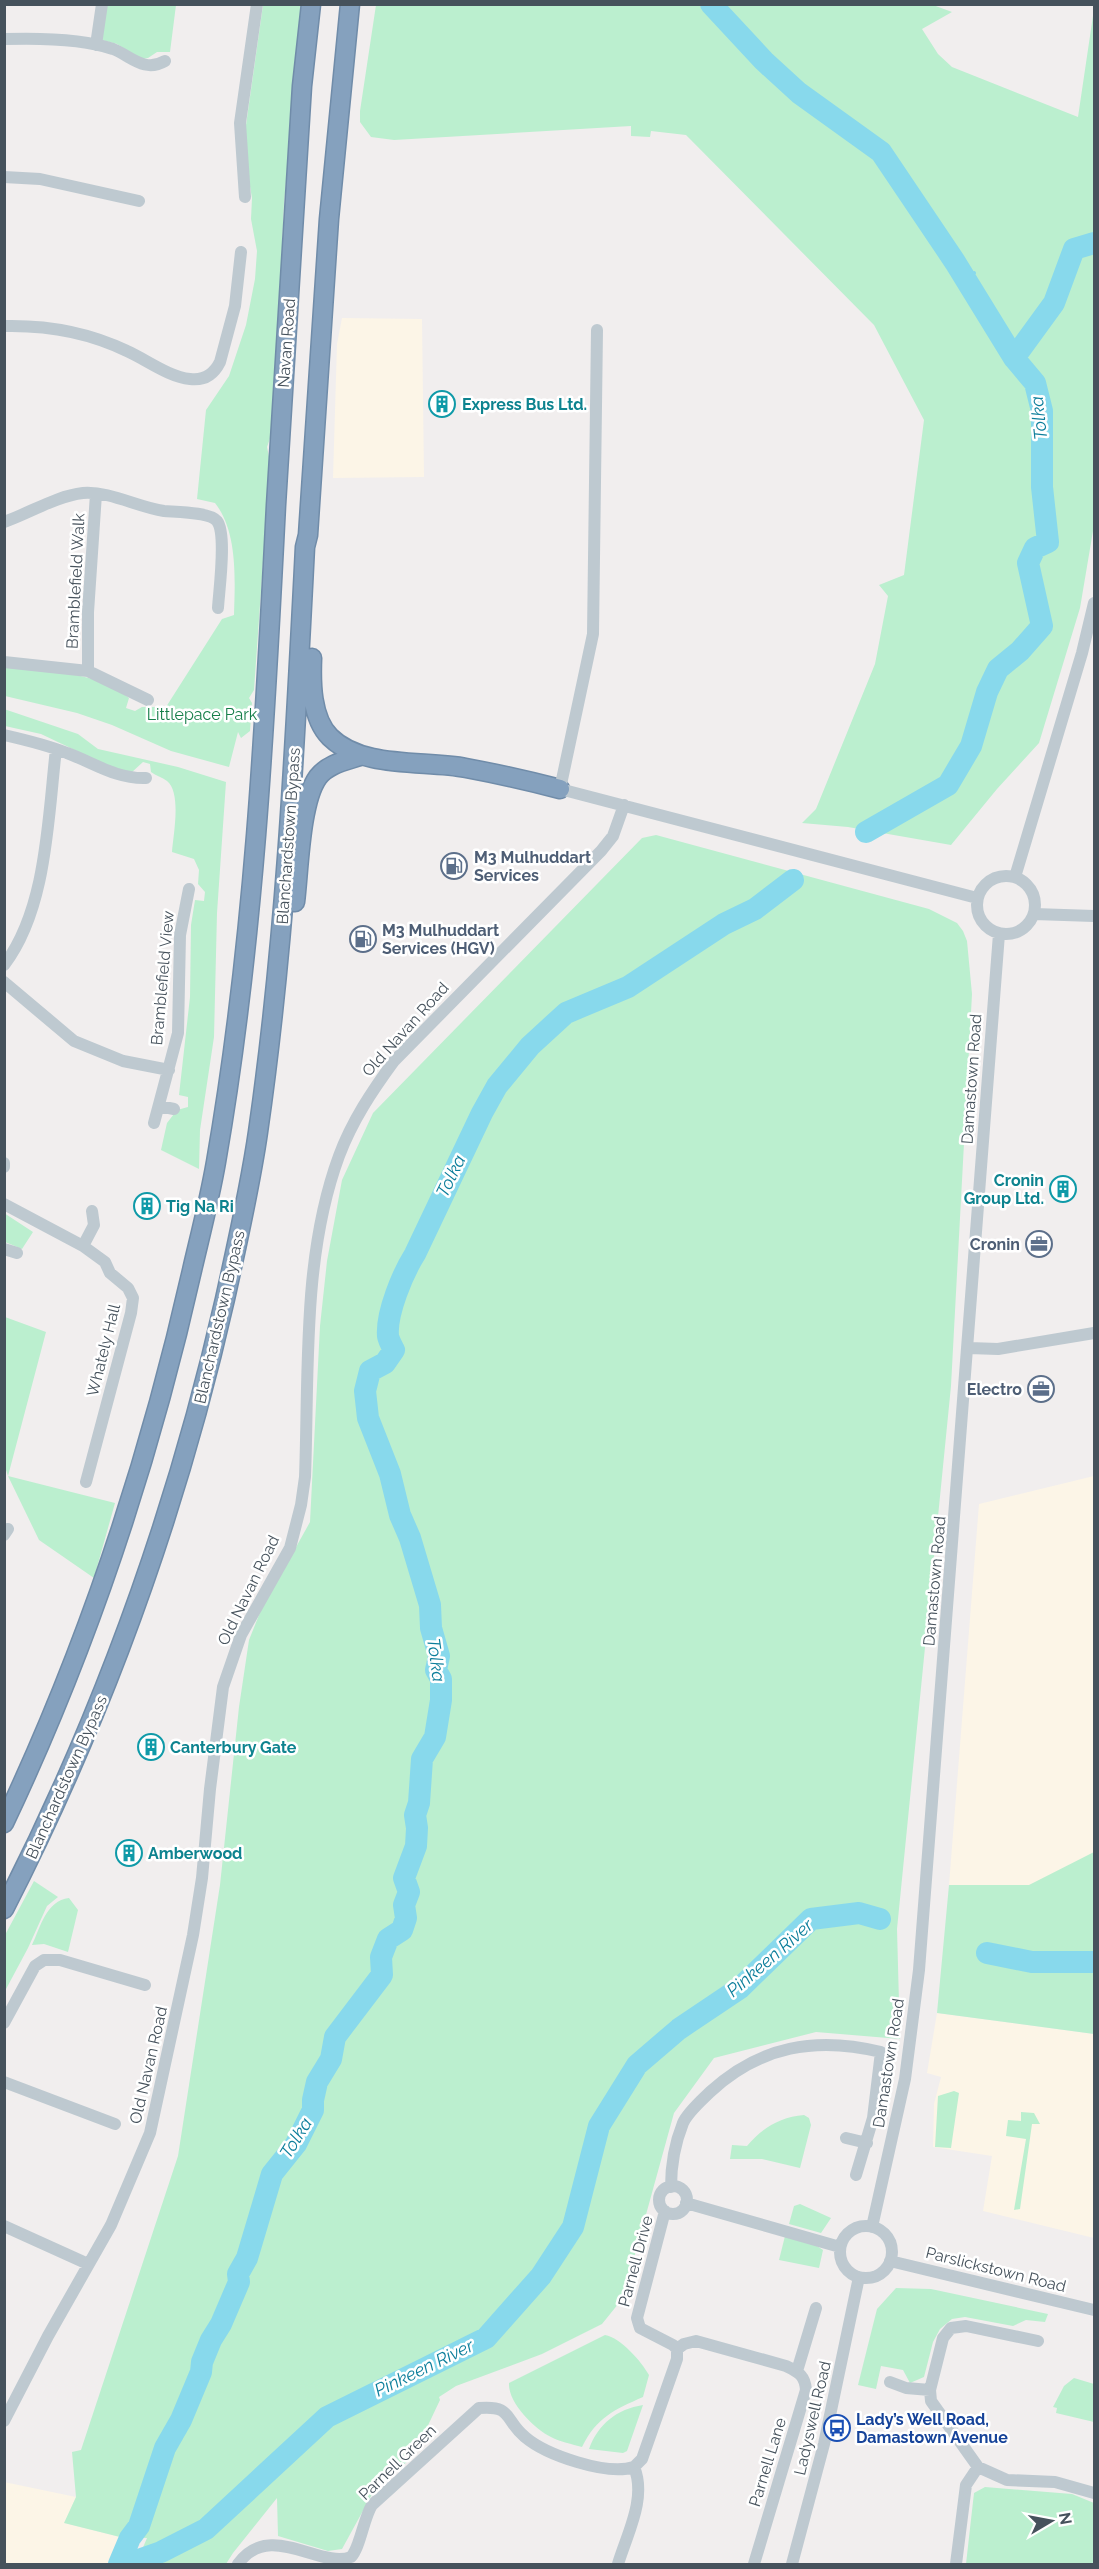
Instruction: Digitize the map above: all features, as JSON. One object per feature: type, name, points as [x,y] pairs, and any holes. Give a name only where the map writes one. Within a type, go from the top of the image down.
[{"type":"highway","name":"Navan Road","points":[[267,683],[302,86],[312,4]]},
{"type":"highway","points":[[350,4],[329,219],[309,523],[305,547],[314,609],[311,681],[315,704],[323,728],[329,736],[360,756]]},
{"type":"highway","name":"Blanchardstown Bypass","points":[[4,1909],[67,1780],[103,1694],[175,1488],[211,1359],[258,1135],[275,994],[294,758],[305,547]]},
{"type":"highway","name":"Blanchardstown Bypass","points":[[4,1823],[66,1680],[100,1593],[153,1425],[188,1291],[216,1164],[239,1007],[255,862],[267,683]]},
{"type":"highway","points":[[211,1359],[239,1267],[265,1139],[285,994],[304,824],[310,796],[318,777],[331,766],[360,756],[463,767],[560,789]]},
{"type":"street","points":[[96,45],[102,4]]},
{"type":"street","points":[[245,197],[240,123],[257,4]]},
{"type":"street","points":[[4,39],[48,40],[96,45],[114,50],[144,65],[154,66],[165,62]]},
{"type":"street","points":[[4,177],[40,179],[139,201]]},
{"type":"street","points":[[4,326],[48,329],[90,336],[176,375],[192,380],[208,377],[216,370],[220,362],[235,306],[241,252]]},
{"type":"street","points":[[597,330],[593,634],[560,789],[977,898]]},
{"type":"street","points":[[4,522],[68,496],[96,494],[161,510],[211,517],[218,522],[222,535],[218,608]]},
{"type":"street","name":"Bramblefield Walk","points":[[88,671],[88,612],[96,494]]},
{"type":"street","points":[[1015,877],[1095,603]]},
{"type":"street","name":"Bramblefield Walk","points":[[4,662],[88,671],[148,700]]},
{"type":"street","points":[[4,735],[56,749],[117,775],[131,779],[146,778]]},
{"type":"street","points":[[4,965],[22,938],[33,907],[46,834],[56,749]]},
{"type":"street","name":"Old Navan Road","points":[[4,2421],[111,2225],[150,2133],[194,1928],[223,1687],[241,1635],[290,1548],[301,1505],[305,1477],[311,1300],[328,1190],[340,1155],[367,1098],[394,1061],[601,851],[613,836],[624,805]]},
{"type":"street","points":[[1002,876],[1015,877],[1030,888],[1035,898],[1035,914],[1023,930],[1012,935],[999,934],[983,924],[977,908],[977,898],[983,887],[991,880],[1002,876]]},
{"type":"street","name":"Bramblefield View","points":[[154,1123],[178,1033],[180,935],[189,889]]},
{"type":"street","points":[[1035,914],[1095,916]]},
{"type":"street","name":"Damastown Road","points":[[872,2227],[905,2079],[920,1970],[999,934]]},
{"type":"street","name":"Bramblefield View","points":[[4,982],[74,1041],[123,1061],[169,1070]]},
{"type":"street","points":[[159,1106],[174,1109]]},
{"type":"street","points":[[4,1204],[84,1246],[94,1225],[92,1211]]},
{"type":"street","name":"Whately Hall","points":[[84,1246],[105,1262],[110,1273],[128,1288],[133,1298],[86,1482]]},
{"type":"street","points":[[969,1348],[998,1349],[1095,1333]]},
{"type":"street","points":[[4,2023],[35,1966],[44,1960],[60,1960],[145,1986]]},
{"type":"street","points":[[671,2187],[671,2166],[683,2122],[700,2102],[724,2080],[740,2069],[778,2050],[834,2044],[854,2045],[881,2052],[873,2118],[856,2175]]},
{"type":"street","points":[[4,2082],[115,2124]]},
{"type":"street","points":[[846,2138],[867,2143]]},
{"type":"street","points":[[671,2187],[683,2190],[686,2203]]},
{"type":"street","points":[[671,2187],[660,2195],[660,2204],[665,2211],[678,2213],[686,2203]]},
{"type":"street","points":[[686,2203],[840,2247]]},
{"type":"street","name":"Parnell Drive","points":[[665,2211],[637,2318],[640,2328],[677,2349]]},
{"type":"street","points":[[4,2226],[88,2264]]},
{"type":"street","points":[[872,2227],[882,2232],[888,2240],[891,2250],[890,2261],[878,2275],[859,2277],[850,2273],[844,2266],[840,2257],[840,2247],[844,2238],[852,2230],[872,2227]]},
{"type":"street","name":"Parslickstown Road","points":[[890,2261],[1095,2310]]},
{"type":"street","name":"Ladyswell Road","points":[[792,2565],[824,2445],[859,2277]]},
{"type":"street","points":[[618,2565],[639,2494],[639,2482],[634,2467],[642,2459],[678,2360],[677,2349],[689,2342],[706,2342],[798,2371],[816,2308]]},
{"type":"street","points":[[1038,2341],[966,2326],[951,2328],[943,2338],[930,2390],[931,2401],[978,2467],[1007,2480],[1055,2482],[1095,2493]]},
{"type":"street","name":"Parnell Lane","points":[[754,2565],[806,2390],[806,2381],[798,2371]]},
{"type":"street","points":[[890,2382],[906,2388],[930,2390]]},
{"type":"street","name":"Parnell Green","points":[[238,2565],[244,2556],[270,2548],[329,2564],[350,2562],[366,2515],[372,2505],[479,2408],[499,2408],[509,2414],[523,2436],[549,2452],[608,2469],[634,2467]]},
{"type":"street","points":[[956,2565],[966,2485],[978,2467]]},
{"type":"shaded area","points":[[342,318],[422,319],[424,477],[333,478],[337,344]]},
{"type":"shaded area","points":[[1094,1476],[1094,1852],[1084,1860],[1029,1885],[949,1885],[979,1504]]},
{"type":"shaded area","points":[[937,2013],[1094,2034],[1094,2238],[983,2211],[992,2156],[933,2147],[934,2104],[941,2077],[927,2073]]},
{"type":"shaded area","points":[[4,2482],[76,2497],[65,2523],[120,2537],[108,2564],[5,2564]]},
{"type":"green space","points":[[106,5],[176,5],[170,52],[157,52],[148,58],[141,59],[117,44],[102,40]]},
{"type":"green space","name":"Littlepace Park","points":[[263,5],[302,5],[284,203],[274,427],[267,447],[271,466],[270,499],[264,548],[254,690],[249,698],[252,703],[250,731],[241,738],[238,732],[229,767],[171,751],[112,725],[77,713],[5,696],[5,667],[53,671],[103,682],[129,698],[126,708],[135,711],[142,707],[166,707],[222,619],[234,615],[234,557],[228,528],[215,503],[197,499],[206,410],[229,376],[246,325],[255,279],[257,251],[251,219],[252,198],[246,163],[245,132]]},
{"type":"green space","points":[[376,5],[704,5],[818,115],[880,155],[1034,392],[1039,412],[1040,480],[1048,400],[1021,357],[1013,337],[917,188],[882,141],[819,101],[721,5],[933,5],[952,12],[922,29],[938,54],[952,67],[1078,117],[1094,9],[1094,525],[1080,608],[1039,743],[951,845],[848,827],[802,823],[816,809],[875,664],[888,596],[879,585],[904,575],[924,420],[874,325],[686,135],[651,131],[650,137],[631,136],[631,126],[394,140],[371,137],[360,122],[360,111]]},
{"type":"green space","points":[[4,709],[78,734],[98,749],[178,767],[226,782],[217,913],[214,1037],[200,1130],[199,1169],[161,1150],[167,1123],[177,1110],[188,1107],[188,1097],[179,1095],[190,997],[191,925],[195,900],[204,901],[205,892],[198,884],[199,870],[194,859],[172,852],[175,805],[172,787],[167,781],[151,772],[150,764],[143,762],[131,773],[121,772],[41,734],[5,726]]},
{"type":"green space","points":[[656,835],[929,909],[957,923],[967,941],[972,994],[951,1386],[897,1929],[900,2039],[816,2032],[714,2058],[674,2113],[623,2298],[602,2324],[542,2354],[456,2386],[439,2397],[440,2400],[413,2457],[376,2487],[342,2549],[328,2551],[278,2536],[277,2498],[226,2564],[136,2564],[147,2538],[120,2537],[64,2523],[76,2497],[72,2452],[81,2450],[178,2156],[220,1885],[239,1707],[249,1640],[261,1610],[310,1522],[320,1326],[327,1261],[342,1180],[373,1113],[642,838]]},
{"type":"green space","points":[[4,1213],[33,1232],[22,1249],[5,1242]]},
{"type":"green space","points":[[5,1317],[46,1332],[8,1476],[5,1467]]},
{"type":"green space","points":[[8,1476],[115,1503],[94,1578],[39,1540]]},
{"type":"green space","points":[[1094,1852],[1094,2034],[937,2013],[949,1885],[1029,1885]]},
{"type":"green space","points":[[34,1881],[58,1897],[47,1906],[5,1991],[5,1935]]},
{"type":"green space","points":[[69,1898],[78,1910],[68,1952],[44,1944],[32,1945],[50,1909],[61,1900]]},
{"type":"green space","points":[[954,2091],[959,2093],[951,2148],[935,2147],[938,2096]]},
{"type":"green space","points":[[1021,2112],[1034,2113],[1040,2124],[1032,2124],[1020,2209],[1014,2210],[1026,2139],[1006,2136],[1008,2120],[1021,2121]]},
{"type":"green space","points":[[804,2115],[809,2118],[811,2125],[800,2168],[762,2159],[730,2159],[732,2145],[747,2146],[772,2124]]},
{"type":"green space","points":[[800,2204],[831,2218],[821,2233],[789,2224],[794,2206]]},
{"type":"green space","points":[[785,2236],[814,2244],[823,2250],[819,2268],[779,2260]]},
{"type":"green space","points":[[896,2288],[931,2289],[1048,2314],[1045,2322],[1026,2320],[1013,2326],[965,2317],[952,2319],[940,2329],[933,2342],[924,2377],[910,2383],[903,2370],[881,2366],[876,2389],[858,2385],[877,2309]]},
{"type":"green space","points":[[605,2335],[618,2341],[630,2351],[649,2375],[643,2397],[623,2406],[600,2421],[582,2447],[551,2437],[537,2428],[517,2407],[509,2383]]},
{"type":"green space","points":[[1074,2378],[1094,2384],[1094,2422],[1056,2413],[1057,2408],[1053,2407],[1064,2386]]},
{"type":"green space","points":[[643,2405],[627,2451],[623,2453],[589,2449],[598,2432],[610,2419],[625,2410]]},
{"type":"green space","points":[[985,2487],[1072,2494],[1094,2503],[1094,2561],[1092,2564],[966,2564],[974,2493]]},
{"type":"waterway","name":"Tolka","points":[[711,4],[764,61],[799,93],[881,152],[955,262],[1014,358],[1035,383],[1042,411],[1042,487],[1048,542],[1035,548],[1028,563],[1042,626],[1020,651],[998,669],[987,692],[971,746],[948,785],[866,832]]},
{"type":"waterway","name":"Pinkeen River","points":[[1014,358],[1054,303],[1074,249],[1094,243]]},
{"type":"waterway","points":[[966,279],[974,273]]},
{"type":"waterway","name":"Tolka","points":[[119,2564],[130,2538],[139,2526],[165,2448],[181,2420],[201,2372],[202,2362],[211,2340],[221,2324],[239,2282],[238,2274],[247,2258],[272,2174],[296,2144],[313,2110],[317,2082],[331,2059],[335,2037],[382,1975],[381,1957],[388,1939],[402,1930],[406,1918],[404,1905],[409,1892],[404,1878],[416,1846],[415,1815],[419,1803],[422,1759],[435,1737],[441,1700],[441,1679],[436,1670],[439,1656],[431,1628],[430,1605],[410,1538],[400,1515],[390,1474],[368,1418],[365,1391],[370,1371],[385,1363],[394,1350],[388,1338],[388,1327],[392,1305],[405,1272],[482,1113],[497,1086],[530,1046],[566,1013],[628,987],[724,924],[755,909],[793,880]]},
{"type":"waterway","name":"Pinkeen River","points":[[127,2564],[161,2552],[206,2529],[327,2417],[486,2338],[541,2276],[573,2227],[599,2126],[637,2065],[679,2029],[740,1988],[811,1919],[859,1913],[880,1919]]},
{"type":"waterway","name":"Pinkeen River","points":[[987,1953],[1032,1962],[1094,1962]]},
{"type":"place","name":"Express Bus Ltd.","points":[[442,404]]},
{"type":"place","name":"M3 Mulhuddart Services","points":[[454,866]]},
{"type":"place","name":"M3 Mulhuddart Services (HGV)","points":[[363,939]]},
{"type":"place","name":"Cronin Group Ltd.","points":[[1063,1189]]},
{"type":"place","name":"Tig Na Ri","points":[[147,1206]]},
{"type":"place","name":"Cronin","points":[[1039,1244]]},
{"type":"place","name":"Electro","points":[[1041,1389]]},
{"type":"place","name":"Canterbury Gate","points":[[151,1747]]},
{"type":"place","name":"Amberwood","points":[[129,1853]]},
{"type":"place","name":"Lady’s Well Road, Damastown Avenue","points":[[837,2428]]}]
